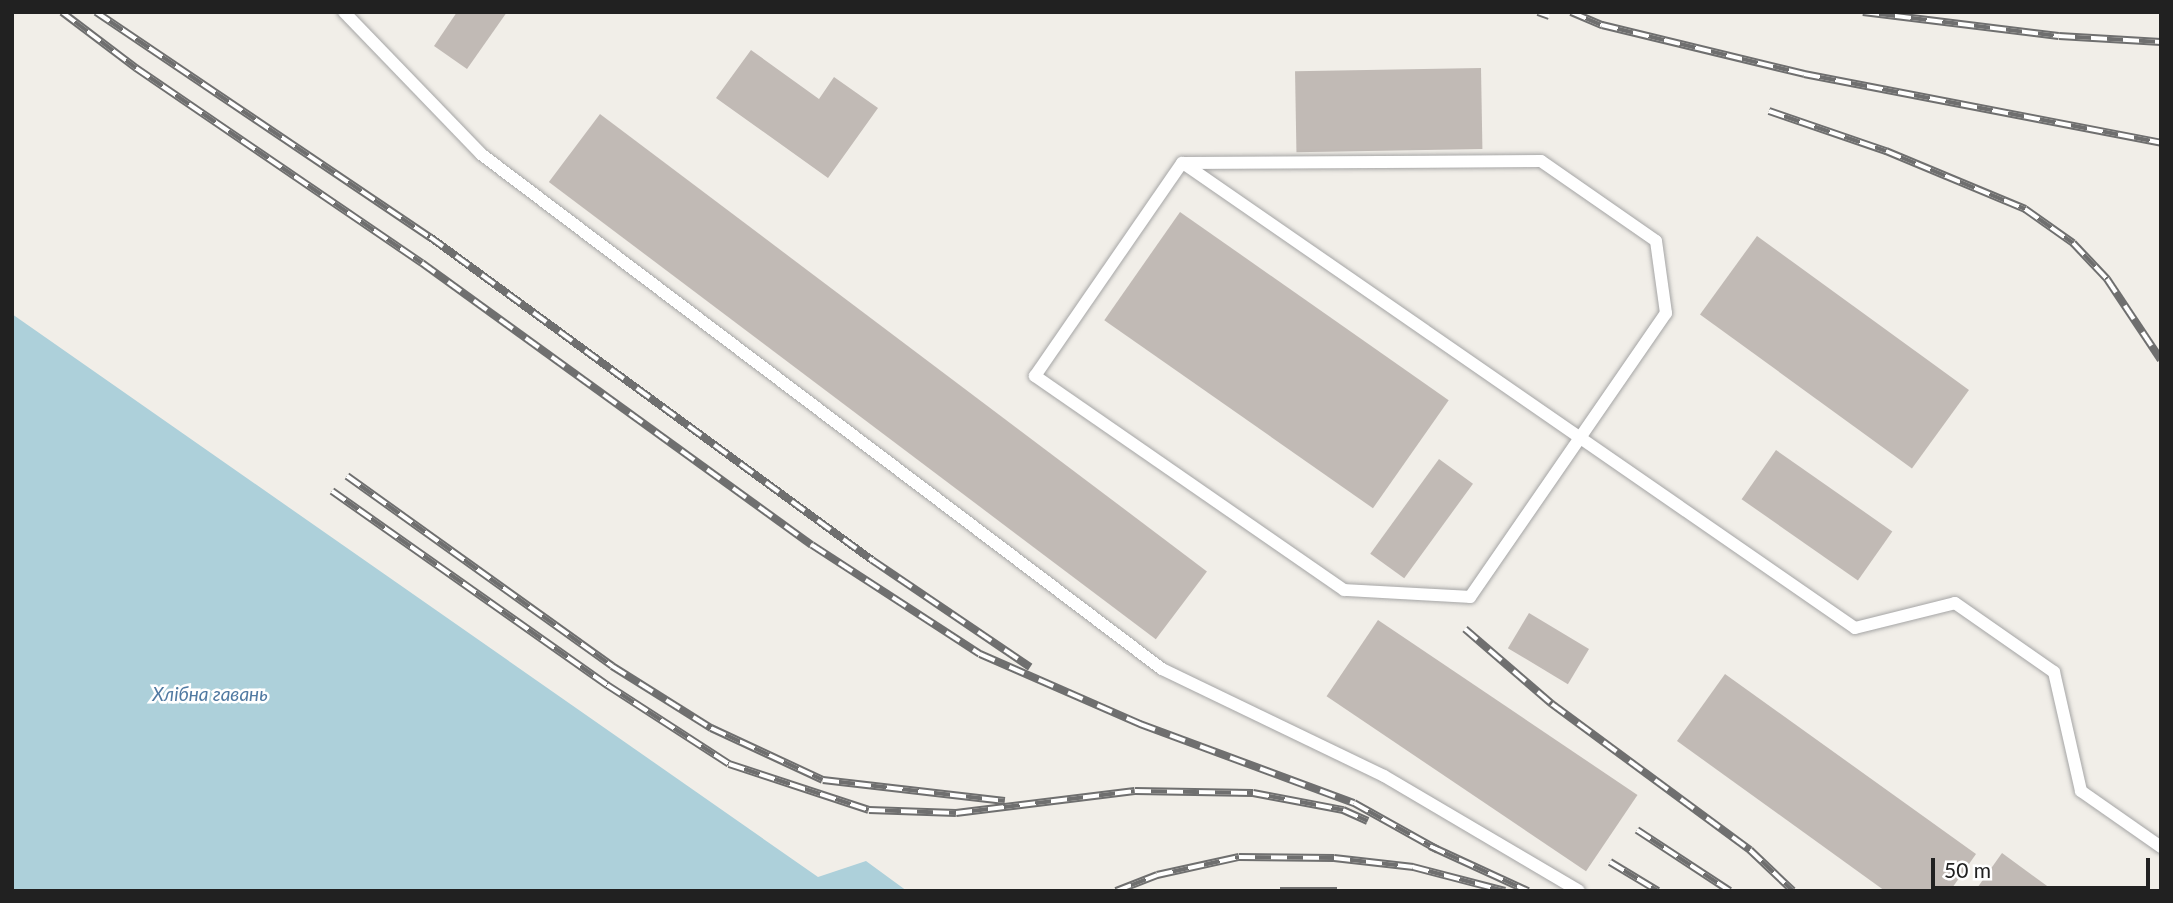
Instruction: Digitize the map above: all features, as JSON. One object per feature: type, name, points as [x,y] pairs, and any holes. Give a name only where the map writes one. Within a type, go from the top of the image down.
[{"type":"lane","points":[[344,12],[481,154],[1162,669],[1384,776],[1580,891]]},
{"type":"lane","points":[[1541,161],[1656,241],[1666,313],[1470,597],[1344,590],[1035,376],[1182,163],[1541,161]]},
{"type":"lane","points":[[1182,163],[1854,628],[1955,603],[2054,672],[2081,791],[2161,846]]},
{"type":"water","name":"Хлібна гавань","points":[[12,314],[818,877],[866,861],[907,891],[12,891]]},
{"type":"building","points":[[457,12],[507,12],[467,69],[434,46]]},
{"type":"building","points":[[751,50],[819,99],[834,77],[878,108],[828,178],[716,98]]},
{"type":"building","points":[[1481,68],[1482,149],[1296,152],[1295,71]]},
{"type":"building","points":[[600,114],[1207,571],[1156,639],[549,182]]},
{"type":"building","points":[[1180,212],[1449,400],[1373,508],[1104,320]]},
{"type":"building","points":[[1757,236],[1969,390],[1912,468],[1700,314]]},
{"type":"building","points":[[1776,450],[1892,531],[1858,581],[1742,499]]},
{"type":"building","points":[[1439,459],[1473,484],[1404,578],[1370,554]]},
{"type":"building","points":[[1529,613],[1589,649],[1568,684],[1508,648]]},
{"type":"building","points":[[1378,620],[1637,795],[1586,871],[1327,696]]},
{"type":"building","points":[[1725,674],[1976,854],[1950,891],[1885,891],[1677,741]]},
{"type":"building","points":[[2002,853],[2054,891],[1975,891]]},
{"type":"railway","points":[[62,12],[136,68],[422,263],[812,545],[980,654],[1140,724],[1354,803],[1438,850]]},
{"type":"railway","points":[[96,12],[430,237],[872,560],[1030,667]]},
{"type":"railway","points":[[1538,12],[1549,16]]},
{"type":"railway","points":[[1571,12],[1602,25],[1804,74],[2161,143]]},
{"type":"railway","points":[[1863,12],[2059,36],[2161,42]]},
{"type":"railway","points":[[1769,111],[1886,151],[2025,209],[2073,243],[2107,279],[2161,360]]},
{"type":"railway","points":[[347,476],[612,666],[711,728],[823,780],[1005,801]]},
{"type":"railway","points":[[332,491],[607,685],[729,764],[869,810],[956,813],[1135,791],[1253,793],[1343,810],[1368,821]]},
{"type":"railway","points":[[1465,629],[1552,704],[1750,850],[1793,891]]},
{"type":"railway","points":[[1637,830],[1730,891]]},
{"type":"railway","points":[[1430,846],[1528,891]]},
{"type":"railway","points":[[1116,891],[1157,875],[1239,857],[1334,858],[1413,867],[1505,891]]},
{"type":"railway","points":[[1610,862],[1658,891]]},
{"type":"railway","points":[[1280,891],[1337,891]]}]
